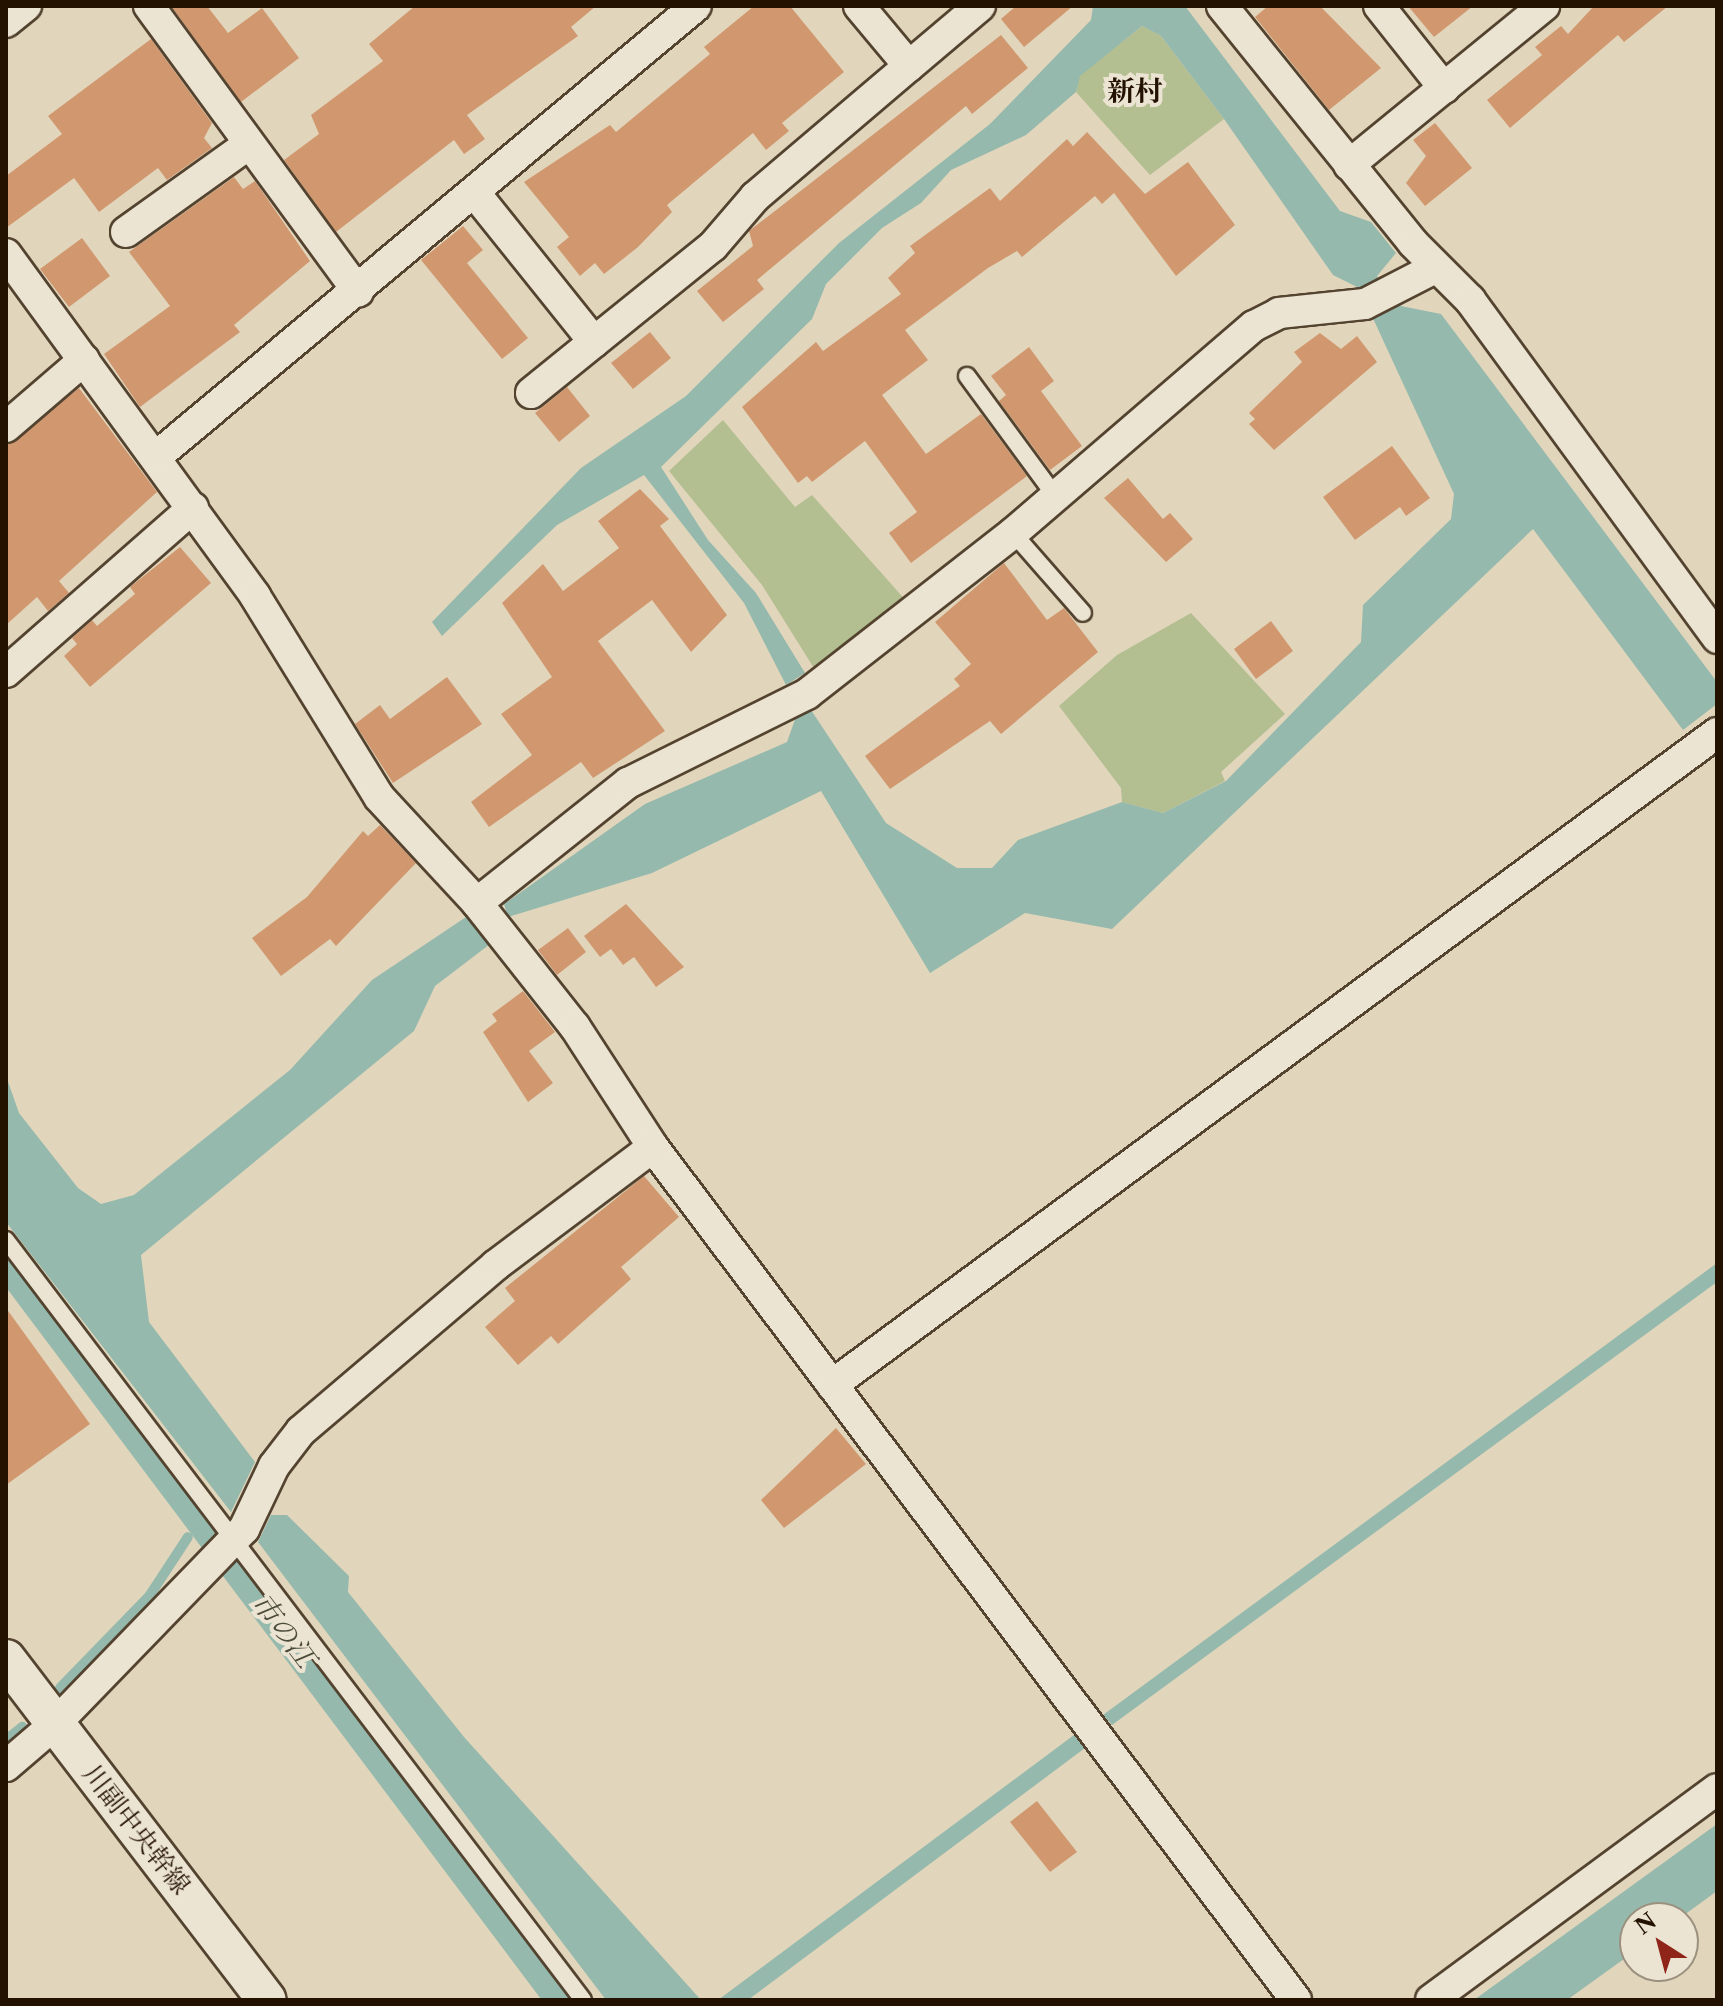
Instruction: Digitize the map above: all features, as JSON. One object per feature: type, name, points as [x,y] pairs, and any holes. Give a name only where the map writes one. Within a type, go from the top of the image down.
[{"type":"street","points":[[6,22],[26,6]]},
{"type":"street","points":[[149,6],[358,292]]},
{"type":"street","points":[[157,456],[358,292],[696,6]]},
{"type":"street","points":[[859,6],[909,66]]},
{"type":"street","points":[[531,393],[713,246],[755,197],[980,6]]},
{"type":"street","points":[[1379,6],[1444,88]]},
{"type":"street","points":[[1349,165],[1544,6]]},
{"type":"street","points":[[1226,8],[1349,165],[1435,268],[1470,300],[1717,638]]},
{"type":"street","points":[[126,232],[249,144]]},
{"type":"street","points":[[474,192],[594,342]]},
{"type":"street","points":[[6,254],[193,508],[379,797],[486,914],[653,1147],[1296,2000]]},
{"type":"street","points":[[486,914],[628,783],[799,699],[1013,533],[1254,326],[1279,313],[1365,304],[1435,268]]},
{"type":"street","points":[[6,427],[84,360]]},
{"type":"street","points":[[6,672],[193,508]]},
{"type":"street","points":[[832,1385],[1717,733]]},
{"type":"street","points":[[6,1766],[55,1724],[245,1525],[274,1466],[301,1431],[496,1265],[653,1147]]},
{"type":"street","name":"川副中央幹線","points":[[6,1659],[267,2000]]},
{"type":"street","points":[[1431,2000],[1717,1789]]},
{"type":"lane","points":[[967,376],[1056,497]]},
{"type":"lane","points":[[1013,533],[1083,613]]},
{"type":"lane","points":[[6,1240],[245,1525],[583,2000]]},
{"type":"green space","points":[[1142,26],[1161,36],[1224,119],[1150,175],[1076,92],[1079,76]]},
{"type":"green space","points":[[723,420],[795,507],[812,495],[909,604],[817,673],[762,585],[669,471]]},
{"type":"green space","points":[[1191,613],[1285,714],[1221,772],[1225,781],[1163,813],[1122,802],[1121,788],[1059,706],[1117,655]]},
{"type":"water","points":[[1093,6],[1185,6],[1340,211],[1371,222],[1396,253],[1377,276],[1396,305],[1441,314],[1717,682],[1717,704],[1683,730],[1533,529],[1112,929],[1025,913],[930,973],[821,791],[652,873],[508,917],[504,904],[645,804],[787,742],[797,714],[809,707],[886,823],[957,868],[992,868],[1018,840],[1122,802],[1163,813],[1226,781],[1361,642],[1363,605],[1451,519],[1454,494],[1359,288],[1333,275],[1224,119],[1161,36],[1142,26],[1080,76],[1076,92],[1026,135],[951,170],[921,203],[882,228],[826,284],[812,319],[661,467],[708,540],[756,593],[805,673],[786,685],[744,603],[644,475],[557,525],[442,636],[432,622],[581,468],[686,396],[839,243],[990,124],[1091,20]]},
{"type":"water","points":[[466,917],[494,941],[435,986],[414,1031],[141,1255],[149,1322],[255,1462],[231,1512],[6,1222],[6,1076],[19,1113],[78,1188],[101,1204],[134,1195],[290,1070],[372,980]]},
{"type":"water","points":[[1717,1263],[1717,1282],[1112,1725],[1103,1715]]},
{"type":"water","points":[[271,1515],[287,1515],[349,1576],[348,1592],[464,1737],[701,2000],[606,2000],[258,1542]]},
{"type":"water","points":[[1074,1735],[1085,1748],[748,2000],[718,2000]]},
{"type":"water","points":[[1717,1824],[1717,1891],[1699,1904],[1619,1902],[1619,1963],[1567,2000],[1474,2000]]},
{"type":"building","points":[[171,6],[207,6],[228,33],[262,8],[299,58],[241,102]]},
{"type":"building","points":[[415,6],[596,6],[571,27],[578,36],[467,115],[485,139],[464,154],[454,140],[336,232],[284,160],[319,134],[311,115],[383,61],[369,44]]},
{"type":"building","points":[[754,6],[790,6],[844,72],[782,123],[789,131],[766,150],[753,133],[667,205],[672,212],[638,247],[604,274],[595,263],[580,276],[557,247],[569,237],[524,182],[610,125],[616,132],[710,54],[704,47]]},
{"type":"building","points":[[1016,6],[1073,6],[1024,47],[1001,19]]},
{"type":"building","points":[[1268,6],[1320,6],[1381,68],[1329,110],[1255,17]]},
{"type":"building","points":[[1408,6],[1473,6],[1434,37]]},
{"type":"building","points":[[1594,6],[1668,6],[1624,42],[1618,35],[1510,128],[1487,100],[1542,55],[1535,47],[1561,26],[1568,34]]},
{"type":"building","points":[[1001,35],[1028,68],[972,114],[966,106],[866,189],[757,280],[764,289],[723,322],[697,291],[753,246],[749,231]]},
{"type":"building","points":[[151,39],[212,123],[204,138],[212,148],[167,180],[158,168],[99,212],[74,178],[6,228],[6,176],[62,134],[48,116]]},
{"type":"building","points":[[1435,123],[1472,168],[1425,206],[1406,183],[1426,156],[1413,140]]},
{"type":"building","points":[[1087,132],[1145,194],[1188,162],[1235,225],[1176,276],[1114,193],[1102,204],[1095,196],[1022,257],[1017,251],[988,268],[905,330],[928,360],[882,395],[926,454],[981,414],[1027,476],[911,563],[889,533],[917,512],[865,441],[812,482],[807,476],[798,483],[742,407],[816,342],[823,351],[901,294],[888,278],[915,253],[910,246],[990,188],[1000,201],[1067,139],[1073,146]]},
{"type":"building","points":[[234,177],[243,189],[255,181],[310,261],[234,325],[240,332],[140,407],[104,354],[170,306],[129,252]]},
{"type":"building","points":[[463,226],[483,250],[467,263],[528,338],[502,359],[421,260]]},
{"type":"building","points":[[82,238],[110,276],[69,307],[40,269]]},
{"type":"building","points":[[650,332],[671,358],[633,389],[611,363]]},
{"type":"building","points":[[1320,333],[1341,349],[1357,336],[1377,362],[1274,450],[1249,424],[1255,419],[1249,413],[1302,362],[1294,352]]},
{"type":"building","points":[[1029,347],[1054,381],[1041,391],[1082,446],[1050,470],[999,401],[1006,395],[991,376]]},
{"type":"building","points":[[567,387],[590,416],[559,442],[535,413]]},
{"type":"building","points":[[79,388],[157,492],[59,581],[69,593],[48,611],[37,597],[6,625],[6,445]]},
{"type":"building","points":[[1392,446],[1430,498],[1406,516],[1400,507],[1355,540],[1323,497]]},
{"type":"building","points":[[1128,478],[1163,519],[1170,513],[1193,539],[1166,562],[1104,498]]},
{"type":"building","points":[[640,489],[669,519],[660,526],[727,615],[691,652],[652,600],[598,641],[665,731],[593,778],[581,762],[489,827],[471,802],[532,755],[501,714],[552,677],[502,603],[543,564],[563,591],[619,548],[598,521]]},
{"type":"building","points":[[180,547],[211,583],[90,687],[64,656],[77,644],[72,638],[92,620],[97,626],[135,594],[130,587]]},
{"type":"building","points":[[1004,563],[1047,620],[1064,608],[1098,652],[1001,734],[990,721],[890,789],[865,756],[960,686],[954,679],[971,664],[935,622]]},
{"type":"building","points":[[1271,621],[1293,651],[1256,679],[1234,649]]},
{"type":"building","points":[[447,677],[482,724],[393,783],[355,724],[380,705],[390,719]]},
{"type":"building","points":[[380,825],[416,863],[336,946],[330,939],[281,976],[252,938],[307,897],[363,831],[368,836]]},
{"type":"building","points":[[626,904],[684,967],[656,987],[634,957],[623,965],[611,949],[600,957],[584,936]]},
{"type":"building","points":[[568,928],[586,952],[557,975],[538,950]]},
{"type":"building","points":[[523,991],[555,1032],[529,1051],[553,1083],[528,1102],[483,1032],[497,1021],[492,1014]]},
{"type":"building","points":[[644,1176],[679,1217],[621,1267],[631,1279],[558,1344],[551,1336],[518,1365],[485,1327],[515,1301],[505,1288]]},
{"type":"building","points":[[6,1308],[90,1424],[6,1485]]},
{"type":"building","points":[[836,1428],[866,1464],[784,1528],[761,1500]]},
{"type":"building","points":[[1037,1801],[1077,1852],[1050,1872],[1010,1822]]},
{"type":"waterway","name":"市の江","points":[[6,1259],[563,2000]]},
{"type":"waterway","points":[[60,1688],[150,1595],[188,1537]]},
{"type":"waterway","points":[[6,1740],[22,1727]]},
{"type":"district","name":"新村","points":[[1135,91]]}]
